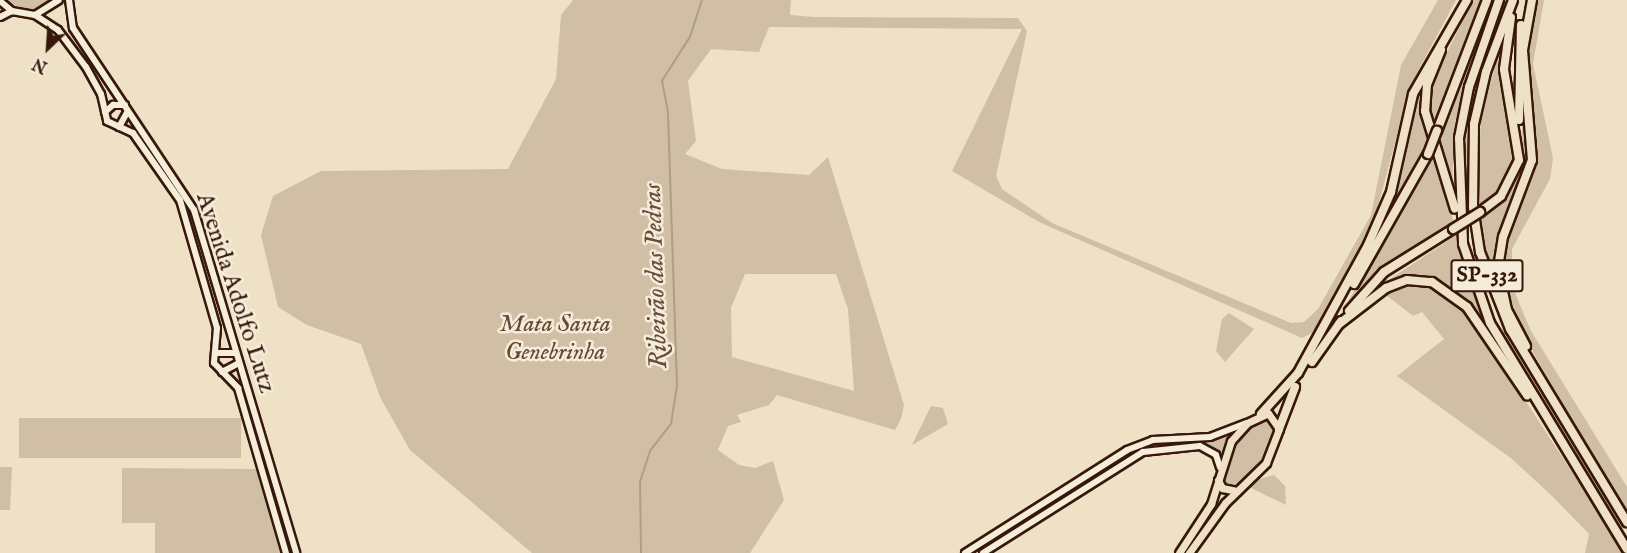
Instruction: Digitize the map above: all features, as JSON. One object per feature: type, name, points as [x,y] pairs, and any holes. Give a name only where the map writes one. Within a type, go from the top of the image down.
[{"type":"highway","points":[[1463,244],[1427,125],[1425,97],[1437,58],[1468,0]]},
{"type":"highway","points":[[1324,329],[1385,208],[1418,81],[1468,0]]},
{"type":"highway","points":[[1261,414],[1290,385],[1398,214],[1428,154],[1487,0]]},
{"type":"highway","name":"SP-332","points":[[1499,0],[1462,117],[1457,175],[1463,244],[1490,323],[1627,549]]},
{"type":"highway","points":[[1510,183],[1520,143],[1504,55],[1515,0]]},
{"type":"highway","name":"SP-332","points":[[1515,0],[1476,108],[1472,161],[1476,232],[1497,304],[1627,522]]},
{"type":"highway","points":[[1279,429],[1292,392],[1339,324],[1384,272],[1480,212],[1510,183],[1522,153],[1516,69],[1528,0]]},
{"type":"highway","points":[[1532,0],[1523,50],[1532,160],[1501,244],[1499,278],[1515,326],[1584,452]]},
{"type":"highway","points":[[1339,324],[1397,284],[1420,280],[1442,286],[1467,307],[1563,444]]},
{"type":"main road","points":[[0,1],[12,11],[35,15],[59,0]]},
{"type":"main road","name":"Avenida Adolfo Lutz","points":[[69,0],[73,28],[194,210],[296,553]]},
{"type":"main road","points":[[0,17],[12,11]]},
{"type":"main road","name":"Avenida Adolfo Lutz","points":[[35,15],[69,44],[96,84],[110,124],[137,138],[185,210],[218,328],[215,353],[221,372],[238,387],[286,553]]},
{"type":"main road","points":[[105,112],[113,105],[127,108],[119,127]]},
{"type":"main road","points":[[215,353],[236,353]]},
{"type":"main road","points":[[221,372],[239,363]]},
{"type":"main road","points":[[965,553],[1126,450],[1153,440],[1210,436],[1247,423],[1261,414],[1273,416],[1279,429],[1266,463],[1179,553]]},
{"type":"main road","points":[[1188,553],[1218,480],[1220,467],[1247,423]]},
{"type":"main road","points":[[983,553],[1143,452],[1200,446],[1211,450],[1220,467]]},
{"type":"main road","points":[[1218,480],[1222,489],[1238,491]]},
{"type":"green space","points":[[4,0],[54,0],[30,12]]},
{"type":"green space","name":"Mata Santa Genebrinha","points":[[573,0],[791,0],[790,15],[814,17],[1018,18],[1027,31],[996,176],[1002,189],[1052,223],[1291,323],[1304,322],[1318,309],[1371,215],[1401,65],[1438,0],[1456,0],[1410,86],[1376,214],[1318,330],[1302,338],[1039,222],[952,171],[1022,29],[769,27],[759,52],[711,49],[688,81],[696,141],[685,154],[722,169],[809,175],[828,157],[904,405],[901,419],[895,430],[777,395],[769,405],[737,415],[741,422],[728,426],[718,450],[739,465],[755,468],[773,461],[784,500],[750,553],[532,553],[410,450],[380,397],[361,344],[307,325],[278,307],[261,235],[273,196],[321,171],[508,169],[556,79],[561,15]],"holes":[[[745,274],[836,274],[848,309],[854,391],[732,357],[731,308]]]},
{"type":"green space","points":[[1473,0],[1482,0],[1433,131],[1428,91]]},
{"type":"green space","points":[[1493,0],[1455,122],[1452,187],[1438,142]]},
{"type":"green space","points":[[1503,0],[1510,0],[1471,129],[1471,212],[1463,216],[1461,149],[1475,80]]},
{"type":"green space","points":[[1537,0],[1544,0],[1533,64],[1553,158],[1550,179],[1512,249],[1512,286],[1531,331],[1627,487],[1627,514],[1534,354],[1500,275],[1503,250],[1536,161],[1527,51]]},
{"type":"green space","points":[[1501,46],[1516,159],[1500,193],[1477,209],[1481,114]]},
{"type":"green space","points":[[1520,63],[1529,160],[1496,246],[1499,294],[1478,220],[1507,198],[1523,167]]},
{"type":"green space","points":[[1421,83],[1428,140],[1380,230],[1392,200],[1406,125]]},
{"type":"green space","points":[[1434,153],[1454,223],[1384,268],[1352,303],[1349,300]]},
{"type":"green space","points":[[1457,235],[1464,268],[1489,335],[1458,294],[1430,278],[1405,277],[1370,292]]},
{"type":"green space","points":[[1424,284],[1437,287],[1468,313],[1625,553],[1585,553],[1589,534],[1553,497],[1512,459],[1397,376],[1444,339],[1422,312],[1413,316],[1386,295],[1401,285]]},
{"type":"green space","points":[[1229,313],[1254,329],[1225,362],[1216,351],[1222,319]]},
{"type":"green space","points":[[931,406],[943,408],[948,424],[912,445]]},
{"type":"green space","points":[[1266,416],[1276,429],[1268,451],[1237,488],[1226,487],[1221,479],[1230,448],[1245,428]]},
{"type":"green space","points":[[19,418],[241,418],[241,458],[19,458]]},
{"type":"green space","points":[[1236,430],[1220,458],[1204,444],[1147,446],[1216,439]]},
{"type":"green space","points":[[0,467],[12,467],[10,510],[0,510]]},
{"type":"green space","points":[[122,468],[256,469],[280,553],[155,553],[155,523],[122,523]]},
{"type":"green space","points":[[1274,475],[1285,486],[1286,505],[1251,488],[1256,480]]},
{"type":"waterway","name":"Ribeirão das Pedras","points":[[641,553],[640,482],[650,451],[671,424],[677,386],[668,112],[662,81],[690,37],[702,0]]}]
